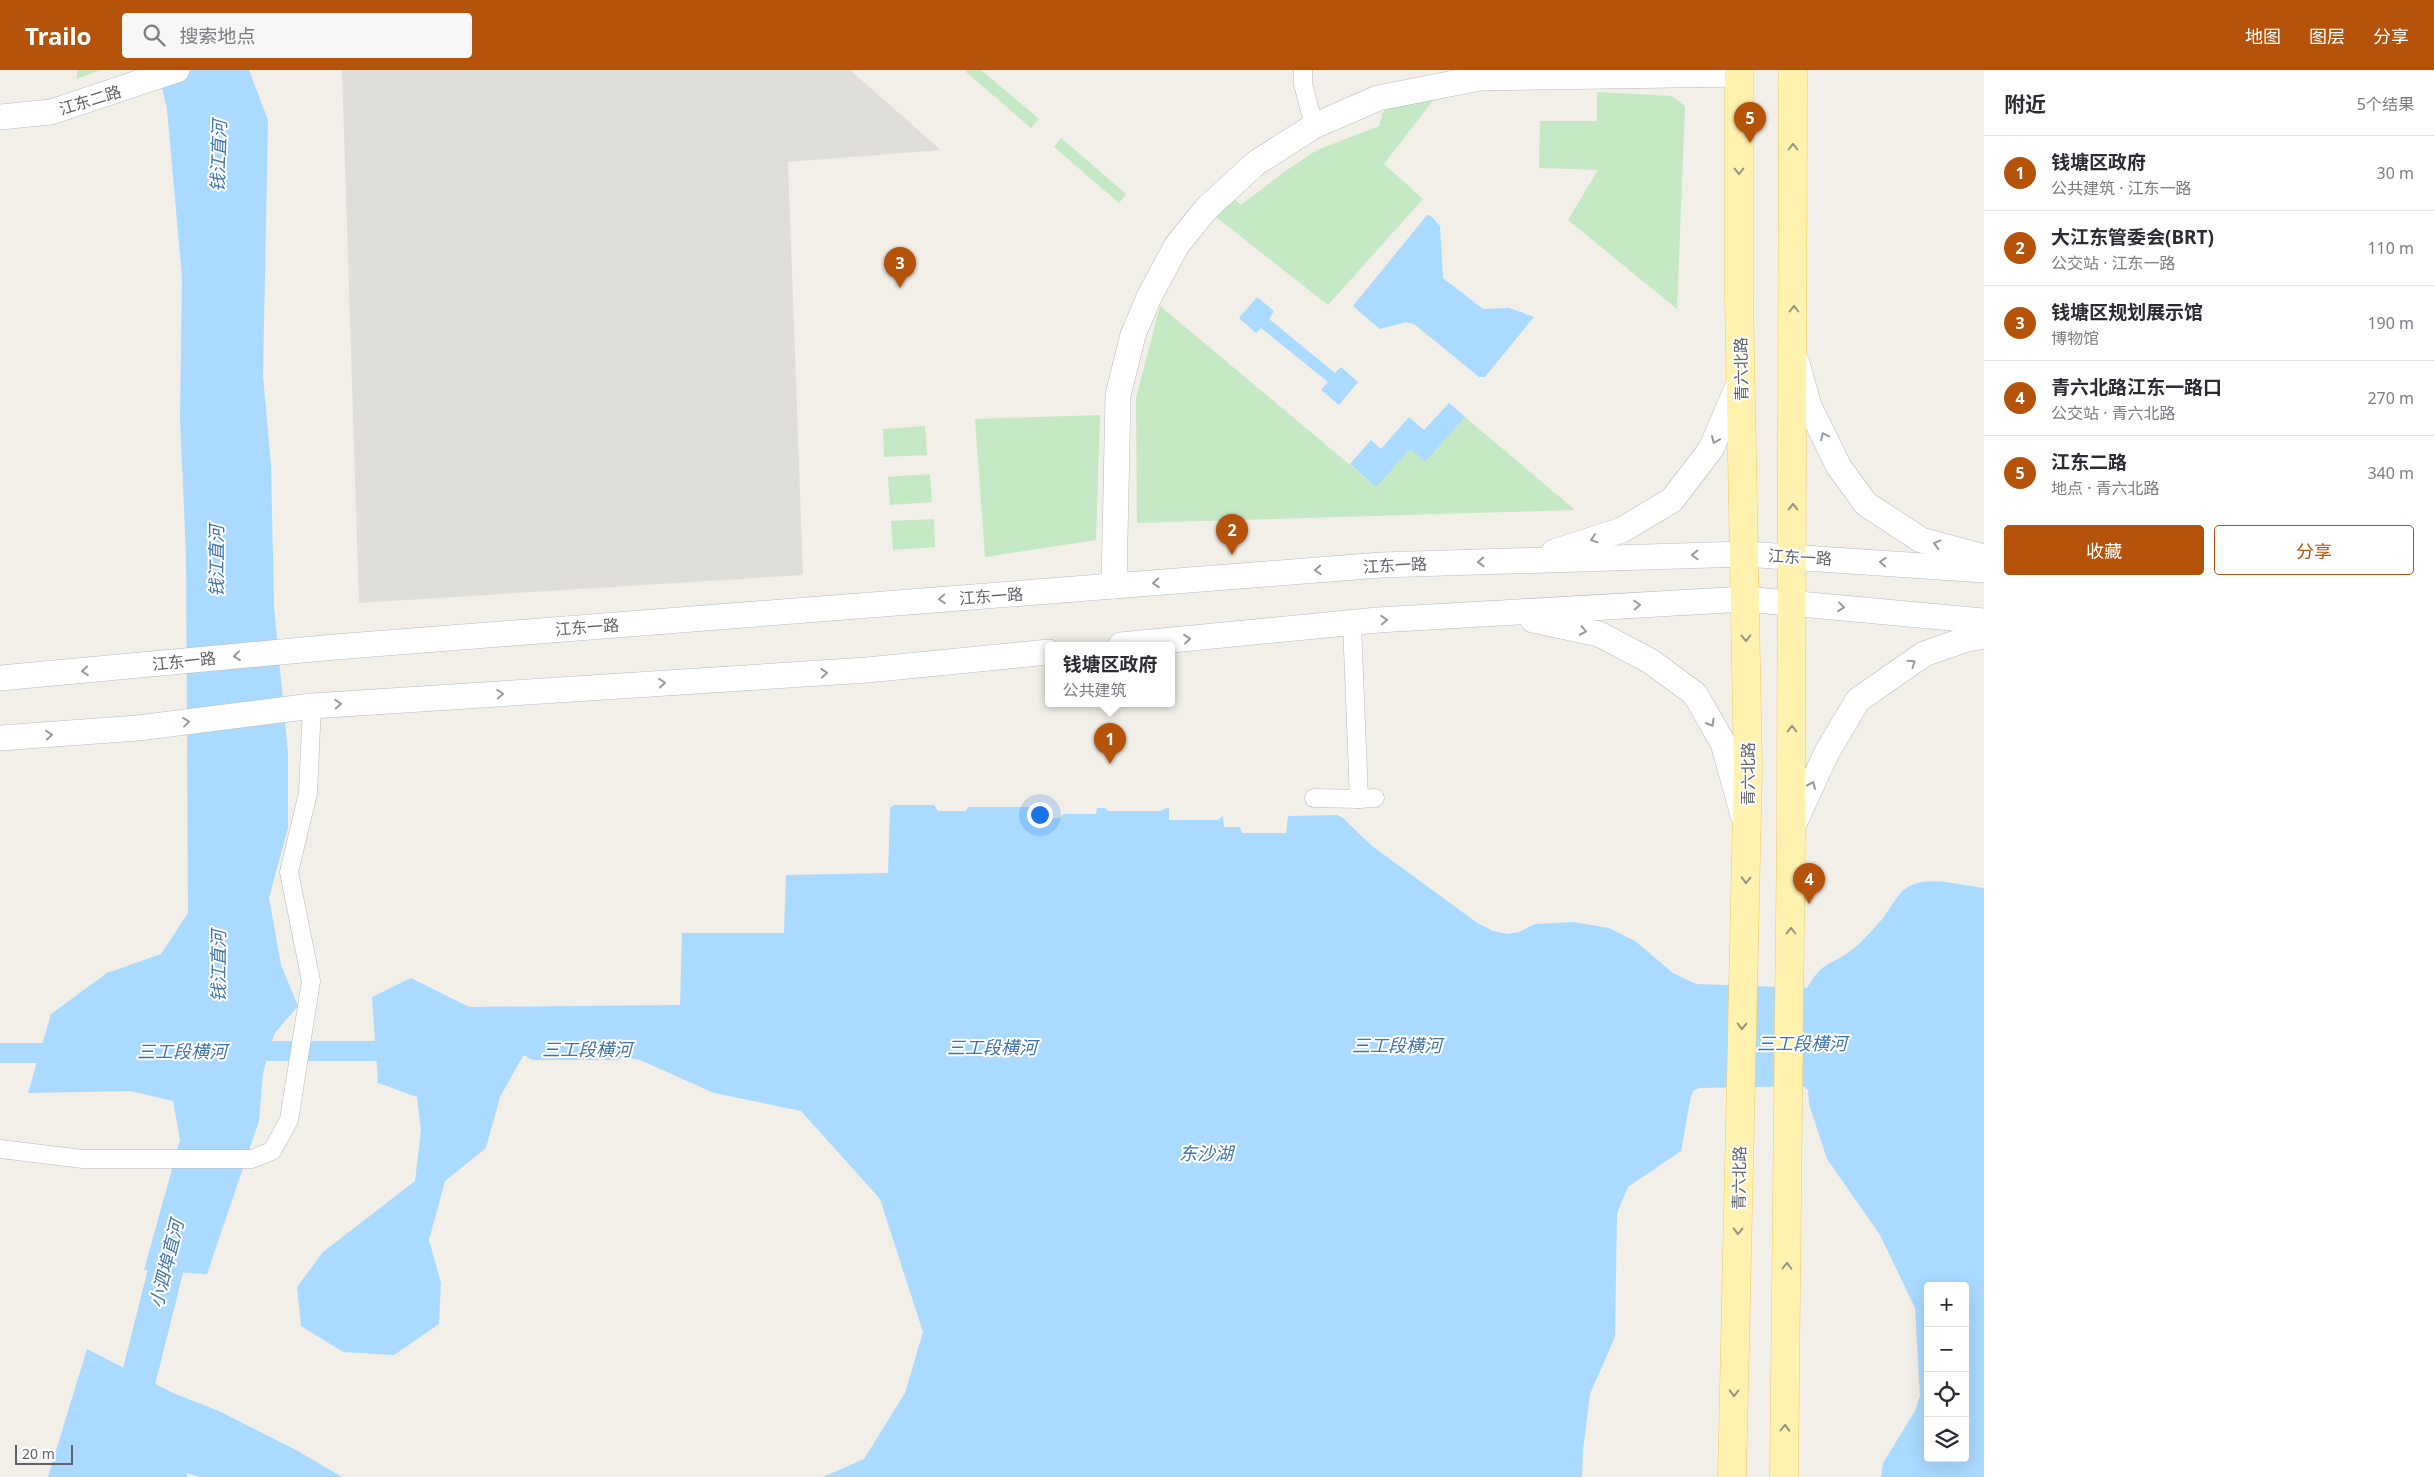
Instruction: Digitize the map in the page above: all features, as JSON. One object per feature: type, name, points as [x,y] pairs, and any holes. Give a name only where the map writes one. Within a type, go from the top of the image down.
[{"type":"main road","name":"江东二路","points":[[0,117],[51,112],[177,70]]},
{"type":"main road","points":[[1784,1477],[1792,830],[1793,70]]},
{"type":"main road","points":[[1114,586],[1118,395],[1133,335],[1149,297],[1177,245],[1206,209],[1256,163],[1314,126],[1378,98],[1480,78],[1739,72]]},
{"type":"main road","name":"青六北路","points":[[1732,1477],[1748,769],[1741,379],[1739,72]]},
{"type":"main road","points":[[1794,350],[1809,406],[1839,467],[1866,504],[1921,540],[1984,558]]},
{"type":"main road","points":[[1529,561],[1622,530],[1672,500],[1711,449],[1741,379]]},
{"type":"main road","name":"江东一路","points":[[0,678],[285,651],[1381,565],[1744,554],[1984,570]]},
{"type":"main road","points":[[1152,642],[1352,623],[1745,599],[1984,621]]},
{"type":"main road","points":[[1501,613],[1598,634],[1650,661],[1695,694],[1723,743],[1747,831]]},
{"type":"main road","points":[[1792,830],[1827,752],[1858,700],[1924,654],[1967,639],[1984,636]]},
{"type":"main road","points":[[0,738],[138,728],[301,708],[866,670],[1045,652]]},
{"type":"street","points":[[1303,70],[1303,84],[1314,126]]},
{"type":"street","points":[[1314,798],[1367,799],[1352,623]]},
{"type":"street","points":[[0,1149],[83,1159],[252,1159],[272,1151],[289,1120],[310,981],[289,872],[308,793],[301,708]]},
{"type":"shaded area","points":[[342,70],[850,70],[941,150],[788,162],[803,575],[359,603]]},
{"type":"green space","points":[[77,70],[101,70],[77,79]]},
{"type":"green space","points":[[967,70],[981,70],[1039,119],[1031,128],[966,72]]},
{"type":"green space","points":[[1597,92],[1672,96],[1685,106],[1677,309],[1568,220],[1598,170],[1539,168],[1540,121],[1597,121]]},
{"type":"green space","points":[[1438,94],[1384,164],[1423,199],[1328,305],[1216,217],[1232,197],[1241,205],[1284,172],[1317,150],[1379,126],[1385,107]]},
{"type":"green space","points":[[1061,138],[1126,194],[1119,203],[1054,147]]},
{"type":"green space","points":[[1160,306],[1375,486],[1410,449],[1425,462],[1465,417],[1575,510],[1137,523],[1136,398]]},
{"type":"green space","points":[[1100,415],[1096,540],[985,557],[975,419]]},
{"type":"green space","points":[[925,426],[927,455],[884,457],[883,429]]},
{"type":"green space","points":[[930,474],[932,502],[890,505],[888,477]]},
{"type":"green space","points":[[934,519],[935,547],[893,550],[891,521]]},
{"type":"water","name":"钱江直河","points":[[158,70],[249,70],[268,120],[263,375],[271,466],[274,607],[288,753],[288,828],[269,898],[281,965],[298,1006],[274,1034],[263,1073],[259,1121],[207,1274],[144,1270],[180,1140],[173,1101],[130,1091],[28,1093],[51,1014],[107,973],[161,954],[188,913],[186,554],[180,418],[182,277],[167,110]]},
{"type":"water","points":[[1427,215],[1431,216],[1440,226],[1443,278],[1483,309],[1509,308],[1534,317],[1485,377],[1479,377],[1414,324],[1406,322],[1380,329],[1353,306]]},
{"type":"water","points":[[1257,297],[1274,311],[1269,319],[1335,373],[1341,367],[1358,382],[1339,405],[1321,390],[1328,382],[1261,328],[1256,333],[1239,318]]},
{"type":"water","points":[[1449,403],[1465,417],[1425,462],[1410,449],[1376,487],[1350,464],[1371,440],[1381,449],[1409,417],[1424,430]]},
{"type":"water","name":"东沙湖","points":[[894,805],[934,805],[938,811],[966,811],[968,807],[1029,807],[1031,818],[1060,818],[1063,814],[1096,814],[1097,808],[1105,808],[1108,811],[1160,811],[1167,808],[1169,809],[1169,820],[1218,820],[1223,816],[1224,827],[1240,827],[1242,833],[1286,833],[1288,816],[1337,815],[1343,818],[1372,846],[1476,922],[1493,931],[1507,934],[1519,932],[1535,924],[1573,922],[1609,928],[1635,941],[1673,973],[1696,984],[1807,988],[1818,972],[1853,949],[1862,940],[1881,920],[1897,897],[1906,888],[1920,882],[1938,881],[1984,888],[1984,1477],[1881,1477],[1883,1463],[1915,1411],[1920,1396],[1915,1308],[1880,1235],[1827,1159],[1809,1104],[1808,1090],[1803,1086],[1700,1088],[1694,1090],[1691,1096],[1681,1151],[1628,1187],[1617,1213],[1615,1337],[1590,1394],[1583,1450],[1582,1477],[823,1477],[864,1459],[905,1393],[923,1332],[880,1199],[801,1111],[714,1093],[640,1060],[577,1048],[523,1056],[500,1097],[486,1148],[445,1181],[429,1240],[441,1283],[439,1324],[394,1355],[343,1352],[301,1326],[297,1287],[323,1252],[415,1181],[421,1130],[417,1097],[378,1083],[372,997],[411,978],[469,1007],[680,1005],[682,933],[784,933],[786,875],[888,873],[890,808]]},
{"type":"water","points":[[87,1349],[173,1393],[219,1411],[296,1450],[342,1477],[199,1477],[187,1473],[187,1477],[48,1477]]},
{"type":"waterway","name":"三工段横河","points":[[534,1050],[615,1050]]},
{"type":"waterway","name":"三工段横河","points":[[242,1051],[403,1051]]},
{"type":"waterway","name":"三工段横河","points":[[0,1053],[65,1053]]},
{"type":"waterway","name":"小泗埠直河","points":[[114,1477],[177,1225]]},
{"type":"place","name":"江东二路","points":[[1750,143]]},
{"type":"place","name":"钱塘区规划展示馆","points":[[900,288]]},
{"type":"place","name":"大江东管委会(BRT)","points":[[1232,555]]},
{"type":"place","name":"钱塘区政府","points":[[1110,764]]},
{"type":"place","name":"青六北路江东一路口","points":[[1809,904]]}]
